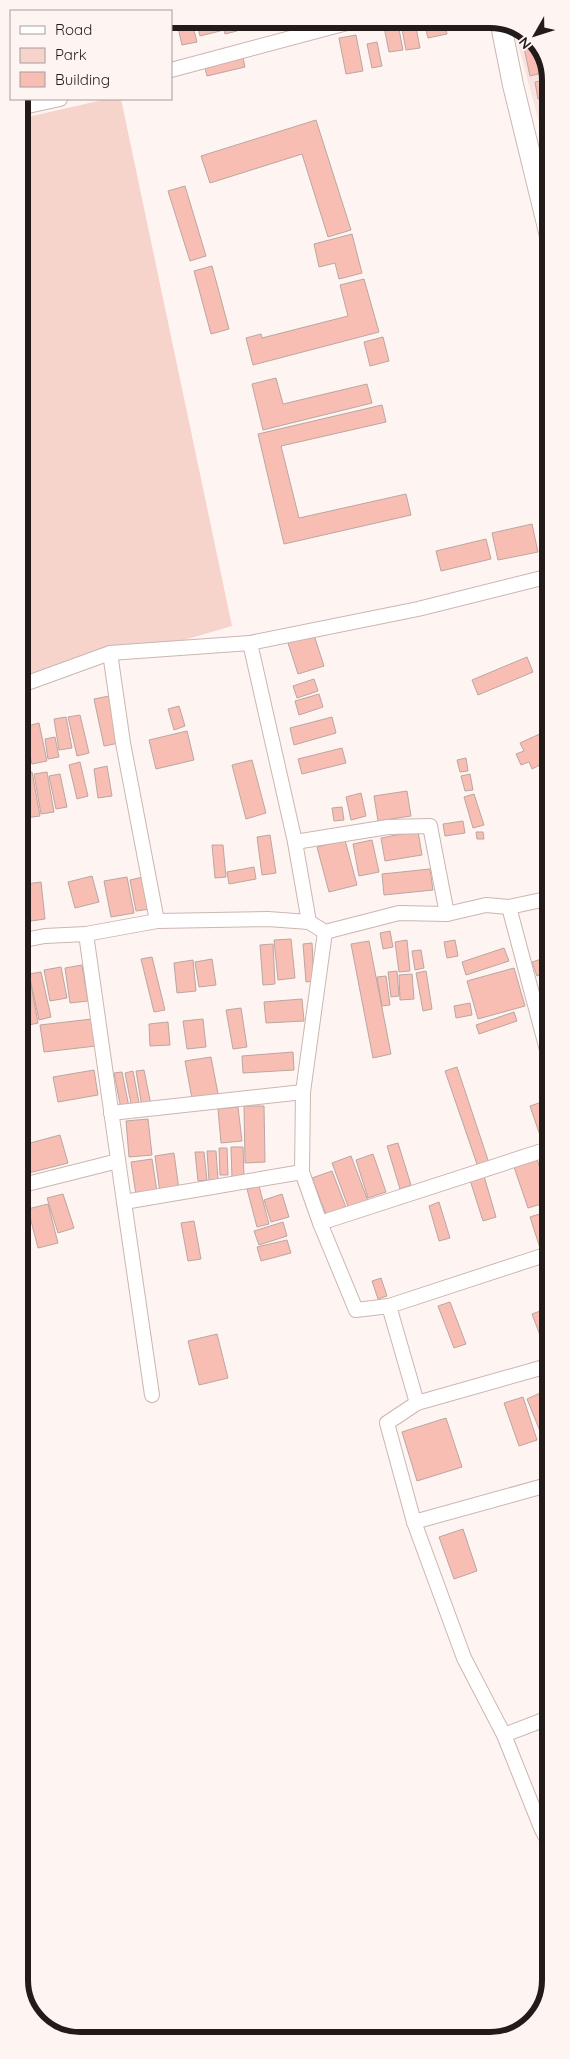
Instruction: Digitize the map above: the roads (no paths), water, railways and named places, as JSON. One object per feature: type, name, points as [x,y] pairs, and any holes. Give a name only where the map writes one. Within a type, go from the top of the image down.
[{"type":"main road","points":[[502,29],[513,85],[542,203]]},
{"type":"street","points":[[172,70],[328,28]]},
{"type":"street","points":[[28,106],[55,100]]},
{"type":"street","points":[[28,683],[110,653],[250,643],[418,609],[542,578]]},
{"type":"street","points":[[250,643],[295,842],[309,922]]},
{"type":"street","points":[[110,653],[123,743],[157,921]]},
{"type":"street","points":[[295,842],[388,827],[430,826],[447,914]]},
{"type":"street","points":[[28,940],[45,936],[86,934],[157,921],[268,919],[309,922],[325,932],[399,913],[447,914],[486,905],[509,907],[542,900]]},
{"type":"street","points":[[509,907],[542,1031]]},
{"type":"street","points":[[325,932],[302,1092],[302,1172],[320,1223],[356,1310],[389,1306],[542,1256]]},
{"type":"street","points":[[86,934],[152,1395]]},
{"type":"street","points":[[111,1113],[302,1092]]},
{"type":"street","points":[[320,1223],[542,1151]]},
{"type":"street","points":[[28,1184],[118,1161]]},
{"type":"street","points":[[124,1202],[302,1172]]},
{"type":"street","points":[[389,1306],[417,1403]]},
{"type":"street","points":[[542,1368],[417,1403],[387,1422],[414,1522],[464,1658],[504,1735],[542,1817]]},
{"type":"street","points":[[414,1522],[542,1486]]},
{"type":"street","points":[[504,1735],[542,1720]]}]
